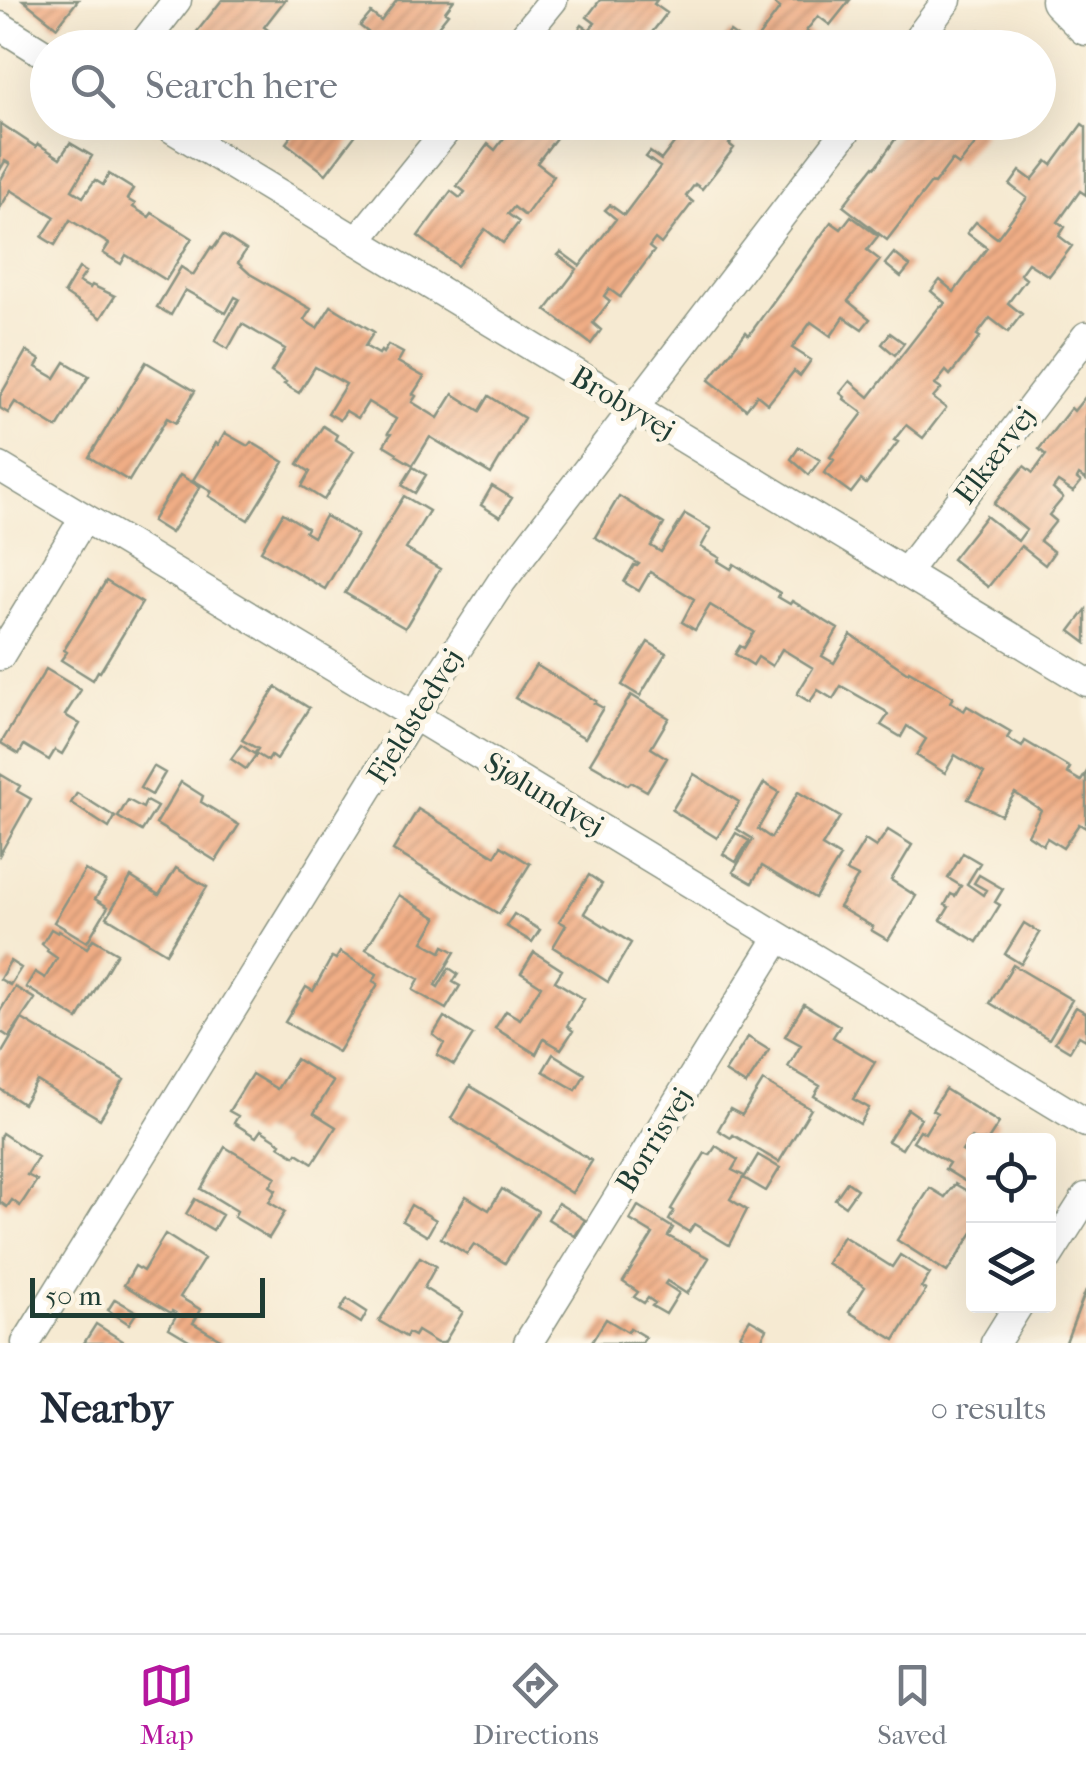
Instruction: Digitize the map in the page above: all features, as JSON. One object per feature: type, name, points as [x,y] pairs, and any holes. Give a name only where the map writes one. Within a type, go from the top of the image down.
[{"type":"street","points":[[154,30],[177,0]]},
{"type":"street","points":[[529,30],[553,0]]},
{"type":"street","points":[[924,30],[947,0]]},
{"type":"street","points":[[1060,0],[1086,26]]},
{"type":"street","points":[[0,26],[30,45]]},
{"type":"street","name":"Brobyvej","points":[[190,140],[1086,682]]},
{"type":"street","points":[[356,241],[438,140]]},
{"type":"street","name":"Fjeldstedvej","points":[[26,1343],[414,715],[502,580],[839,140]]},
{"type":"street","name":"Elkærvej","points":[[905,573],[1086,336]]},
{"type":"street","name":"Sjølundvej","points":[[0,467],[1086,1122]]},
{"type":"street","points":[[0,656],[84,518]]},
{"type":"street","name":"Borrisvej","points":[[528,1343],[780,937]]},
{"type":"street","points":[[1056,1244],[1086,1197]]},
{"type":"street","points":[[995,1343],[1014,1313]]},
{"type":"building","points":[[23,0],[78,0],[57,27]]},
{"type":"building","points":[[222,0],[285,0],[264,27],[268,30],[198,30]]},
{"type":"building","points":[[397,0],[454,0],[435,30],[365,30],[360,26],[371,13],[381,21]]},
{"type":"building","points":[[600,0],[657,0],[654,4],[667,13],[654,30],[589,30],[595,23],[587,17]]},
{"type":"building","points":[[770,0],[850,0],[830,25],[818,16],[807,30],[764,30],[780,8]]},
{"type":"building","points":[[0,123],[60,158],[70,143],[92,156],[72,190],[83,197],[95,180],[103,185],[109,174],[133,189],[127,199],[135,204],[133,207],[149,217],[152,213],[192,238],[166,280],[126,255],[121,264],[103,253],[109,244],[70,220],[55,245],[42,237],[55,217],[11,190],[0,208],[0,181],[10,164],[5,161],[0,170]]},
{"type":"building","points":[[1082,124],[1086,127],[1086,195],[1080,191],[1058,222],[1065,227],[1059,236],[1072,246],[1049,276],[1028,263],[1020,274],[1026,279],[1008,303],[1022,314],[1008,332],[990,318],[950,375],[946,371],[935,385],[941,389],[933,398],[946,408],[923,438],[906,425],[866,484],[861,480],[851,493],[824,473],[834,460],[830,457],[863,413],[840,393],[850,381],[869,397],[945,303],[931,291],[940,280],[954,292],[987,248],[967,233],[976,222],[997,238],[1027,198],[1010,185],[1020,171],[1032,180],[1047,161],[1052,165]]},
{"type":"building","points":[[288,140],[352,140],[326,174],[286,143]]},
{"type":"building","points":[[502,140],[554,140],[537,163],[554,176],[525,216],[514,207],[508,214],[519,222],[503,243],[485,229],[457,266],[418,236],[451,191],[460,198],[465,192],[457,186],[488,144],[495,150]]},
{"type":"building","points":[[676,140],[732,140],[729,144],[734,148],[702,189],[695,184],[686,196],[693,202],[661,244],[655,239],[649,247],[654,251],[620,297],[609,289],[604,296],[610,301],[593,323],[601,330],[591,344],[546,310],[577,269],[558,255],[561,252],[580,266],[616,219],[605,210],[610,205],[624,215],[660,167],[646,157],[650,152],[661,160]]},
{"type":"building","points":[[895,140],[979,140],[959,165],[952,160],[887,240],[843,206]]},
{"type":"building","points":[[851,216],[878,236],[867,250],[880,260],[848,301],[870,319],[862,329],[844,317],[831,336],[811,322],[792,348],[811,360],[800,376],[794,371],[768,404],[757,395],[746,409],[709,380],[746,332],[749,335],[831,222],[841,229]]},
{"type":"building","points":[[223,235],[246,250],[238,263],[250,274],[311,309],[304,320],[317,328],[331,306],[374,332],[365,346],[379,354],[388,345],[403,353],[398,362],[424,377],[412,402],[438,418],[453,394],[480,411],[489,396],[524,418],[491,474],[430,437],[413,465],[396,455],[384,445],[396,419],[368,402],[358,418],[346,411],[340,420],[328,413],[346,384],[315,367],[299,393],[271,372],[285,349],[242,324],[228,349],[215,341],[239,299],[235,297],[226,313],[185,290],[171,315],[157,307],[181,267],[193,275]]},
{"type":"building","points":[[894,253],[910,266],[901,277],[885,264]]},
{"type":"building","points":[[79,268],[86,272],[79,282],[115,296],[101,318],[64,293]]},
{"type":"building","points":[[890,333],[904,343],[895,355],[882,344]]},
{"type":"building","points":[[26,351],[40,360],[36,367],[55,378],[65,362],[89,376],[57,428],[15,402],[8,413],[0,408],[0,396]]},
{"type":"building","points":[[146,362],[195,391],[176,423],[167,418],[129,481],[89,457]]},
{"type":"building","points":[[1086,396],[1086,480],[1079,475],[1077,479],[1081,482],[1073,492],[1058,482],[1053,489],[1063,498],[1049,515],[1056,521],[1040,541],[1054,552],[1045,565],[1021,546],[988,587],[952,559],[986,516],[1018,541],[1026,530],[994,504],[1024,466],[1033,473],[1046,455],[1039,449],[1071,408],[1074,411]]},
{"type":"building","points":[[323,426],[354,451],[324,500],[302,486],[310,472],[298,464]]},
{"type":"building","points":[[225,433],[248,446],[251,442],[284,462],[248,520],[209,496],[212,491],[193,480]]},
{"type":"building","points":[[799,447],[820,460],[809,475],[791,459]]},
{"type":"building","points":[[413,467],[426,475],[415,493],[402,485]]},
{"type":"building","points":[[180,475],[200,487],[171,533],[152,521]]},
{"type":"building","points":[[492,486],[512,498],[500,517],[481,505]]},
{"type":"building","points":[[404,496],[429,511],[406,549],[440,569],[405,628],[345,593]]},
{"type":"building","points":[[619,496],[664,524],[651,546],[661,552],[685,514],[711,529],[701,547],[720,558],[718,561],[731,569],[734,564],[780,593],[778,597],[790,604],[792,601],[838,629],[822,656],[834,663],[851,635],[953,697],[950,702],[964,711],[967,706],[1011,732],[1007,738],[1022,747],[1025,741],[1070,768],[1067,773],[1081,781],[1086,773],[1086,828],[1079,824],[1063,848],[1047,838],[1043,845],[1028,835],[1041,810],[1015,793],[1001,815],[968,799],[984,773],[955,755],[945,773],[916,755],[926,739],[907,726],[901,737],[881,725],[888,715],[885,711],[841,686],[833,699],[818,690],[810,702],[797,694],[813,668],[782,649],[772,666],[758,657],[753,665],[735,654],[754,632],[710,605],[695,630],[682,622],[694,599],[650,572],[639,591],[624,582],[634,565],[639,564],[595,537]]},
{"type":"building","points":[[283,513],[307,528],[305,532],[313,537],[325,516],[357,535],[325,589],[261,551]]},
{"type":"building","points":[[106,581],[142,603],[93,680],[61,660]]},
{"type":"building","points":[[1086,610],[1086,643],[1070,631]]},
{"type":"building","points":[[648,642],[666,653],[640,696],[622,685]]},
{"type":"building","points":[[536,665],[603,708],[585,738],[515,698]]},
{"type":"building","points":[[46,669],[81,690],[65,715],[80,724],[62,754],[55,750],[49,760],[24,745],[19,754],[1,743]]},
{"type":"building","points":[[276,687],[309,708],[276,760],[271,756],[268,761],[255,753],[258,749],[242,740]]},
{"type":"building","points":[[631,695],[669,718],[651,748],[667,758],[647,791],[590,763]]},
{"type":"building","points":[[241,745],[256,755],[246,769],[231,759]]},
{"type":"building","points":[[153,766],[165,773],[152,795],[140,788]]},
{"type":"building","points":[[0,774],[20,786],[17,791],[31,799],[0,854]]},
{"type":"building","points":[[694,774],[739,802],[717,838],[672,810]]},
{"type":"building","points":[[181,782],[203,796],[201,802],[239,825],[216,861],[156,824]]},
{"type":"building","points":[[764,783],[779,792],[758,829],[771,838],[798,792],[840,817],[822,846],[840,857],[815,898],[762,866],[752,883],[733,872],[753,839],[737,829]]},
{"type":"building","points":[[77,793],[115,817],[109,828],[71,803]]},
{"type":"building","points":[[128,800],[143,808],[146,801],[157,807],[142,831],[118,817]]},
{"type":"building","points":[[418,809],[495,856],[501,846],[530,864],[499,914],[393,850]]},
{"type":"building","points":[[888,830],[912,845],[891,880],[916,896],[888,940],[839,907],[858,877],[846,871],[865,840],[876,847]]},
{"type":"building","points":[[736,833],[749,841],[736,862],[723,854]]},
{"type":"building","points":[[963,853],[980,863],[967,884],[983,895],[986,890],[974,883],[979,875],[1003,889],[995,902],[1000,905],[977,942],[941,920],[951,894],[955,896],[961,886],[948,878]]},
{"type":"building","points":[[176,868],[207,887],[166,953],[107,917],[131,877],[159,895]]},
{"type":"building","points":[[85,870],[106,882],[95,899],[108,907],[87,942],[54,922]]},
{"type":"building","points":[[589,875],[602,884],[584,913],[631,943],[608,982],[553,947],[566,925],[559,921]]},
{"type":"building","points":[[399,895],[437,918],[423,942],[441,952],[444,946],[455,952],[435,985],[438,987],[449,968],[458,974],[453,982],[460,986],[446,1009],[413,990],[419,979],[366,949]]},
{"type":"building","points":[[514,914],[540,930],[532,942],[506,926]]},
{"type":"building","points":[[1024,923],[1040,933],[1021,964],[1005,954]]},
{"type":"building","points":[[51,929],[87,948],[93,939],[117,953],[78,1019],[26,987],[35,972],[45,978],[57,958],[42,944]]},
{"type":"building","points":[[340,952],[377,974],[373,981],[378,984],[338,1052],[285,1022],[306,987],[313,991],[332,957],[336,959]]},
{"type":"building","points":[[534,952],[562,970],[555,981],[584,999],[567,1026],[573,1031],[561,1049],[544,1039],[536,1054],[495,1028],[506,1011],[520,1019],[541,986],[521,973]]},
{"type":"building","points":[[10,961],[21,968],[10,985],[0,979]]},
{"type":"building","points":[[1013,965],[1072,1000],[1049,1039],[990,1003]]},
{"type":"building","points":[[15,987],[35,999],[9,1037],[0,1031],[0,1011]]},
{"type":"building","points":[[804,1004],[840,1026],[833,1037],[875,1062],[853,1099],[869,1108],[860,1124],[814,1096],[820,1086],[788,1067],[801,1045],[785,1036]]},
{"type":"building","points":[[1076,1007],[1086,1013],[1086,1040],[1079,1036],[1070,1051],[1055,1042]]},
{"type":"building","points":[[444,1017],[473,1035],[454,1065],[437,1055],[444,1043],[433,1035]]},
{"type":"building","points":[[22,1019],[124,1080],[100,1119],[37,1081],[23,1104],[0,1089],[0,1056]]},
{"type":"building","points":[[748,1037],[769,1050],[746,1085],[725,1072]]},
{"type":"building","points":[[553,1054],[585,1074],[576,1090],[543,1071]]},
{"type":"building","points":[[296,1059],[333,1082],[314,1113],[336,1127],[313,1163],[279,1146],[281,1143],[261,1130],[256,1137],[234,1123],[238,1116],[229,1111],[252,1074],[277,1089]]},
{"type":"building","points":[[763,1081],[811,1109],[779,1162],[718,1130],[730,1109],[742,1115]]},
{"type":"building","points":[[470,1086],[592,1161],[572,1193],[451,1118]]},
{"type":"building","points":[[945,1089],[999,1123],[993,1133],[966,1133],[962,1151],[966,1153],[966,1182],[945,1169],[949,1163],[913,1141],[920,1130],[925,1133],[937,1113],[932,1110]]},
{"type":"building","points":[[908,1109],[921,1118],[902,1149],[888,1141]]},
{"type":"building","points":[[2,1133],[38,1157],[27,1175],[37,1180],[20,1206],[12,1200],[7,1207],[0,1202]]},
{"type":"building","points":[[716,1146],[738,1160],[732,1170],[744,1176],[730,1199],[747,1210],[729,1245],[694,1224],[689,1232],[669,1220],[674,1211],[671,1209],[705,1153],[710,1155]]},
{"type":"building","points":[[225,1147],[276,1177],[270,1186],[276,1190],[269,1202],[285,1212],[269,1238],[234,1217],[237,1211],[201,1189]]},
{"type":"building","points":[[758,1155],[780,1168],[766,1191],[744,1178]]},
{"type":"building","points":[[847,1182],[857,1189],[845,1206],[835,1199]]},
{"type":"building","points":[[955,1184],[966,1190],[966,1243],[947,1272],[897,1240],[930,1188],[945,1197]]},
{"type":"building","points":[[502,1189],[538,1211],[505,1263],[474,1244],[467,1254],[441,1238],[466,1196],[489,1210]]},
{"type":"building","points":[[195,1199],[222,1215],[213,1230],[186,1214]]},
{"type":"building","points":[[558,1203],[585,1220],[575,1236],[548,1219]]},
{"type":"building","points":[[411,1205],[436,1220],[427,1236],[402,1221]]},
{"type":"building","points":[[638,1206],[673,1228],[668,1236],[709,1258],[687,1294],[667,1281],[665,1284],[679,1293],[666,1314],[652,1306],[655,1303],[648,1298],[644,1303],[634,1297],[638,1292],[623,1282],[653,1234],[630,1220]]},
{"type":"building","points":[[165,1234],[204,1259],[180,1297],[201,1310],[193,1323],[222,1340],[220,1343],[194,1343],[169,1328],[177,1314],[124,1285],[135,1266],[143,1271]]},
{"type":"building","points":[[843,1236],[892,1267],[900,1255],[930,1274],[921,1288],[926,1290],[895,1340],[849,1312],[865,1287],[827,1263]]},
{"type":"building","points":[[420,1257],[436,1266],[424,1288],[463,1312],[444,1343],[417,1331],[406,1337],[379,1321]]},
{"type":"building","points":[[1086,1290],[1086,1343],[1066,1342]]},
{"type":"building","points":[[115,1299],[137,1312],[129,1324],[108,1310]]},
{"type":"building","points":[[347,1299],[367,1312],[361,1323],[340,1310]]},
{"type":"building","points":[[606,1319],[645,1337],[642,1343],[591,1343]]},
{"type":"building","points":[[750,1319],[767,1329],[759,1343],[740,1335]]},
{"type":"building","points":[[96,1324],[126,1343],[84,1343]]}]
